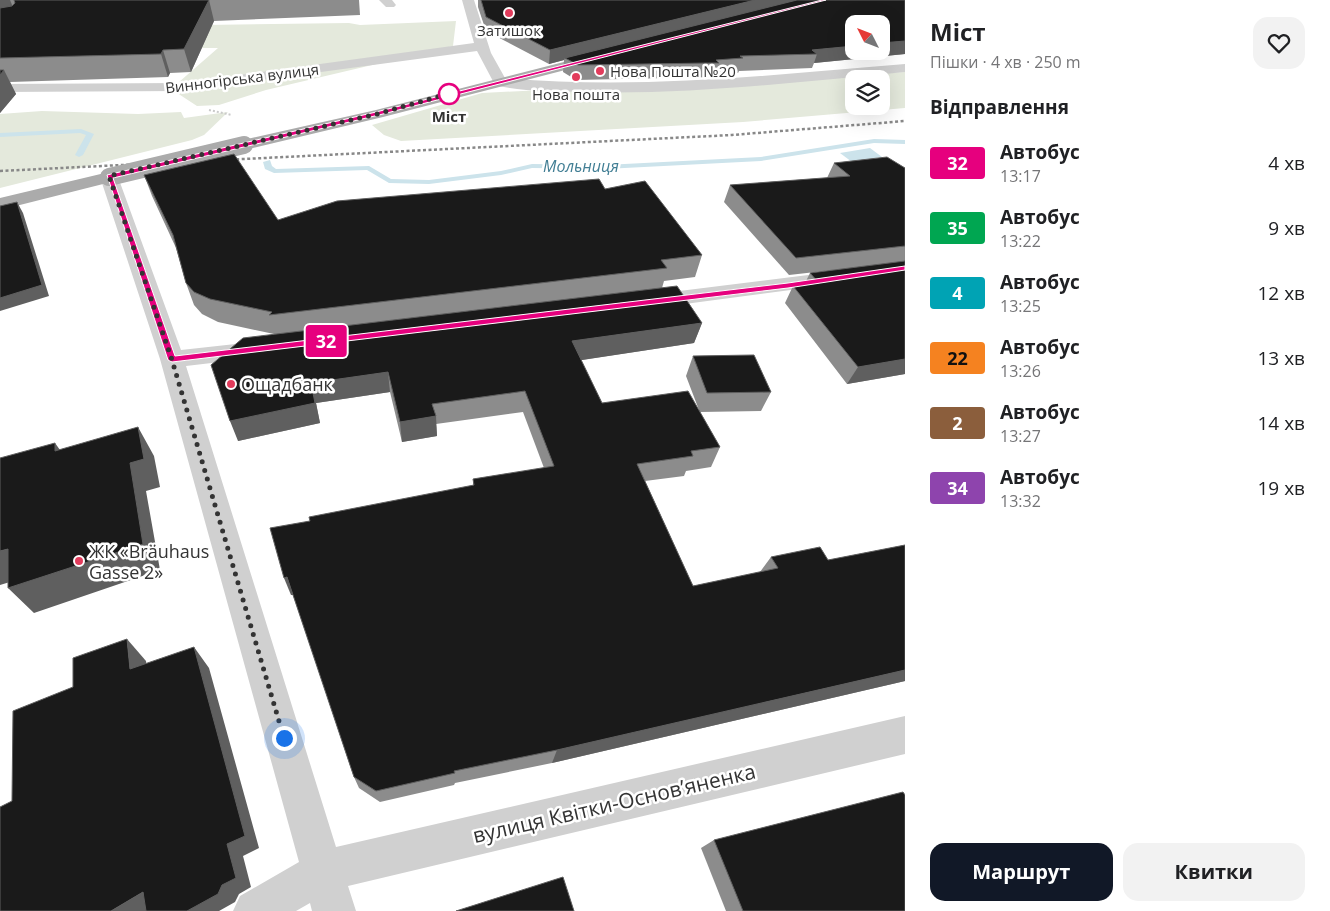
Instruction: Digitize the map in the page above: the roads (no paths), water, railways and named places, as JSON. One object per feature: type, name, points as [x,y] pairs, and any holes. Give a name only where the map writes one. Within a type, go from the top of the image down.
[{"type":"main road","points":[[0,204],[109,176],[377,114],[607,55]]},
{"type":"street","points":[[468,0],[490,68],[500,82],[532,86],[627,88],[729,83],[905,68]]},
{"type":"street","name":"Винногірська вулиця","points":[[0,88],[180,87],[483,46]]},
{"type":"street","points":[[109,176],[172,360],[334,911]]},
{"type":"street","points":[[621,305],[905,269]]},
{"type":"street","points":[[172,360],[279,346]]},
{"type":"street","name":"вулиця Квітки-Основʼяненка","points":[[255,911],[323,871],[905,735]]},
{"type":"water","points":[[870,148],[882,157],[852,162],[840,153]]},
{"type":"waterway","name":"Мольниця","points":[[0,135],[81,131],[90,134],[79,155]]},
{"type":"waterway","name":"Мольниця","points":[[267,162],[268,167],[274,171],[369,168],[389,181],[429,182],[501,173],[532,166],[605,167],[761,159],[874,141],[905,142]]},
{"type":"railway","points":[[0,171],[732,135],[905,121]]},
{"type":"place","name":"Затишок","points":[[509,13]]},
{"type":"place","name":"Нова Пошта №20","points":[[600,71]]},
{"type":"place","name":"Нова пошта","points":[[576,77]]},
{"type":"place","name":"Міст","points":[[449,94]]},
{"type":"place","name":"Ощадбанк","points":[[231,384]]},
{"type":"place","name":"ЖК «Bräuhaus Gasse 2»","points":[[79,561]]}]
